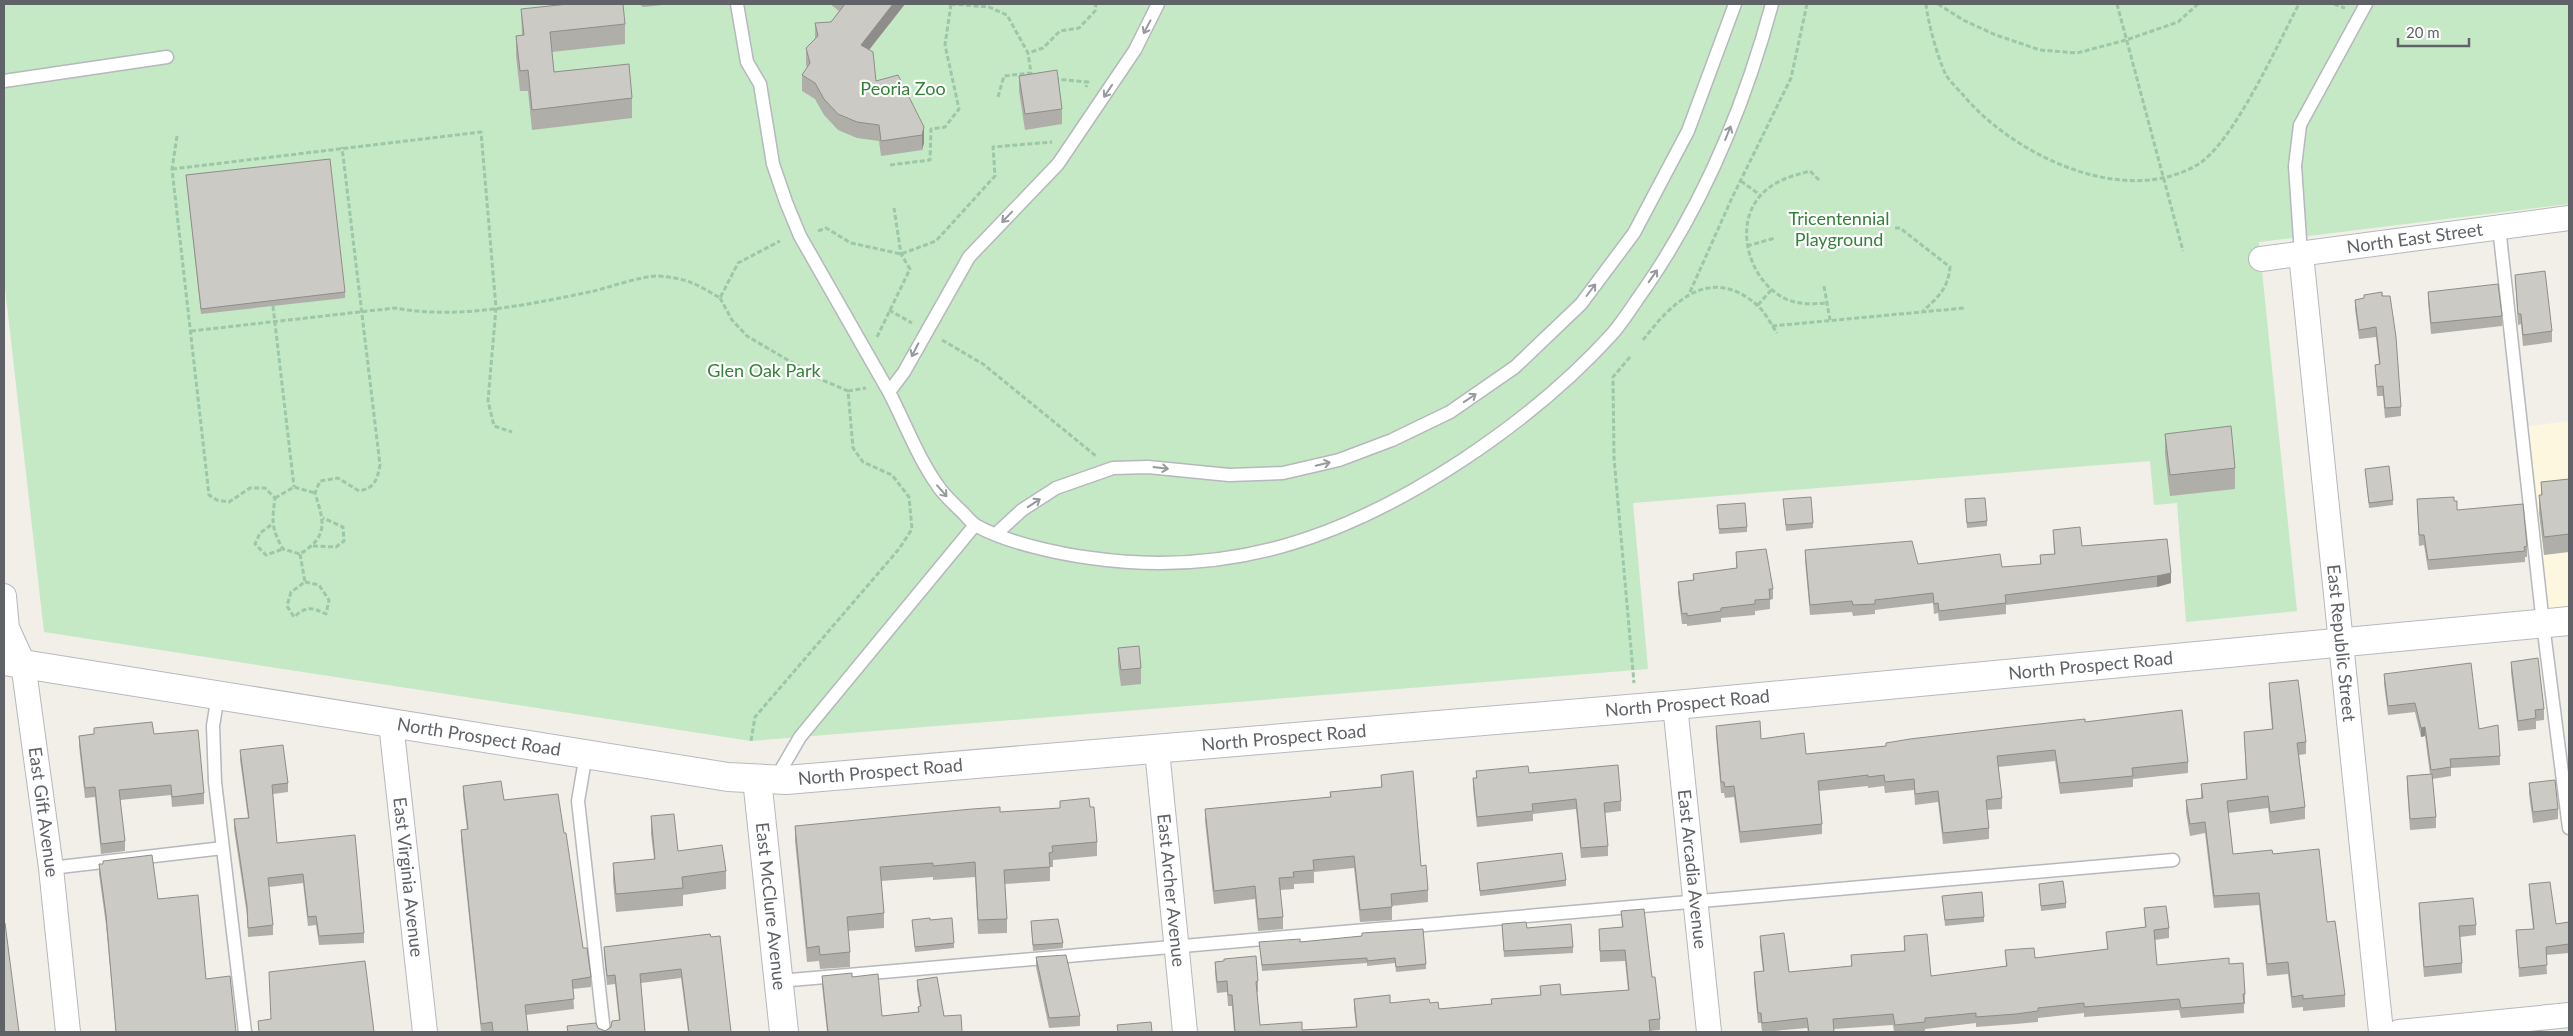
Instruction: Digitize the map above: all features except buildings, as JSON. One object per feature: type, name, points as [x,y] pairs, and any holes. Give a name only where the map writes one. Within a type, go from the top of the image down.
[{"type":"main road","name":"North Prospect Road","points":[[14,662],[586,754],[766,780],[1157,750],[1675,705],[2556,622]]},
{"type":"main road","name":"East McClure Avenue","points":[[766,780],[784,1032]]},
{"type":"street","name":"North East Street","points":[[2261,259],[2569,218]]},
{"type":"street","name":"East Republic Street","points":[[2301,254],[2381,1032]]},
{"type":"street","name":"East Gift Avenue","points":[[4,596],[7,628],[51,868],[68,1032]]},
{"type":"street","name":"East Arcadia Avenue","points":[[1675,705],[1709,1032]]},
{"type":"street","name":"East Virginia Avenue","points":[[390,723],[425,1032]]},
{"type":"street","name":"East Archer Avenue","points":[[1157,750],[1185,1032]]},
{"type":"street","points":[[2399,1032],[2569,1015]]},
{"type":"lane","points":[[737,4],[747,62],[760,84],[773,164],[800,236],[888,392],[938,487],[975,525],[1056,554],[1112,562],[1188,564],[1236,558],[1278,548],[1332,531],[1422,487],[1505,432],[1546,400],[1615,331],[1665,260],[1713,171],[1754,69],[1772,4]]},
{"type":"lane","points":[[888,392],[904,372],[925,331],[969,257],[1058,164],[1135,50],[1158,4]]},
{"type":"lane","points":[[996,534],[1022,510],[1056,488],[1113,468],[1148,467],[1229,474],[1283,473],[1339,460],[1392,440],[1450,412],[1515,368],[1581,304],[1634,233],[1688,131],[1735,4]]},
{"type":"lane","points":[[2301,254],[2295,166],[2300,125],[2366,4]]},
{"type":"lane","points":[[4,81],[167,57]]},
{"type":"lane","points":[[2499,227],[2556,622],[2569,828]]},
{"type":"lane","points":[[766,780],[975,525]]},
{"type":"lane","points":[[218,695],[213,726],[213,745],[245,1032]]},
{"type":"lane","points":[[586,754],[578,801],[604,1032]]},
{"type":"lane","points":[[51,868],[223,848]]},
{"type":"lane","points":[[780,982],[2173,860]]},
{"type":"path","points":[[890,166],[930,160],[931,129],[946,127],[959,109],[945,45],[951,4],[989,8],[1007,14],[1028,53],[1031,73],[1004,76],[998,97]]},
{"type":"path","points":[[1028,53],[1043,48],[1060,31],[1079,28],[1095,11],[1096,4]]},
{"type":"path","points":[[1643,340],[1671,307],[1690,292],[1791,78],[1807,4]]},
{"type":"path","points":[[1926,4],[1946,74],[1979,114],[2001,132],[2068,168],[2123,182],[2165,177],[2197,165],[2218,147],[2232,127],[2299,4]]},
{"type":"path","points":[[1938,4],[1971,24],[2040,50],[2076,53],[2126,40],[2178,22],[2198,4]]},
{"type":"path","points":[[2117,4],[2165,177],[2183,251]]},
{"type":"path","points":[[1053,79],[1088,82],[1085,91]]},
{"type":"path","points":[[172,169],[342,147],[481,132],[496,308],[488,401],[494,426],[512,432]]},
{"type":"path","points":[[177,136],[172,169],[209,495],[217,500],[229,502],[250,488],[265,488],[275,498]]},
{"type":"path","points":[[818,231],[826,228],[851,242],[901,254],[936,241],[995,176],[994,147],[1054,141]]},
{"type":"path","points":[[271,525],[260,533],[255,544],[266,555],[283,549],[300,554],[313,546],[322,533],[323,518],[315,493],[320,481],[338,478],[359,491],[369,489],[377,481],[380,466],[342,147]]},
{"type":"path","points":[[1819,180],[1810,171],[1787,177],[1760,195],[1750,214],[1747,246],[1760,276],[1785,298],[1801,303],[1827,303]]},
{"type":"path","points":[[1741,181],[1760,195]]},
{"type":"path","points":[[875,342],[910,269],[901,254],[894,208]]},
{"type":"path","points":[[1895,228],[1900,228],[1950,267],[1949,279],[1943,293],[1923,312]]},
{"type":"path","points":[[1747,246],[1775,238]]},
{"type":"path","points":[[720,298],[738,263],[780,241]]},
{"type":"path","points":[[191,330],[395,308],[419,312],[496,308],[548,300],[654,276],[691,280],[720,298],[732,320],[747,336],[820,379],[848,391],[866,388]]},
{"type":"path","points":[[1824,286],[1830,320]]},
{"type":"path","points":[[1690,292],[1715,288],[1738,292],[1758,305],[1777,333]]},
{"type":"path","points":[[1758,305],[1772,288]]},
{"type":"path","points":[[273,306],[294,487]]},
{"type":"path","points":[[1772,326],[1964,308]]},
{"type":"path","points":[[889,310],[983,364],[1068,434],[1113,468]]},
{"type":"path","points":[[1630,357],[1613,377],[1614,458],[1632,670],[1638,708]]},
{"type":"path","points":[[751,741],[755,717],[899,550],[912,529],[908,497],[892,475],[863,462],[853,448],[848,391]]},
{"type":"path","points":[[275,498],[294,487],[315,493]]},
{"type":"path","points":[[275,498],[271,525],[283,549]]},
{"type":"path","points":[[313,546],[336,547],[344,540],[344,527],[323,518]]},
{"type":"path","points":[[300,554],[305,582]]},
{"type":"path","points":[[305,582],[318,585],[329,600],[326,614],[313,607],[304,608],[294,617],[288,606],[291,592],[305,582]]},
{"type":"shaded area","points":[[2569,421],[2569,621],[2543,624],[2521,427]]},
{"type":"green space","name":"Glen Oak Park","points":[[4,4],[2569,4],[2569,204],[2259,242],[2297,611],[2186,622],[2177,503],[2154,505],[2150,461],[1633,503],[1648,669],[751,741],[44,632],[4,279]]},
{"type":"park label","name":"Peoria Zoo","points":[[903,89]]},
{"type":"park label","name":"Tricentennial Playground","points":[[1839,229]]}]
